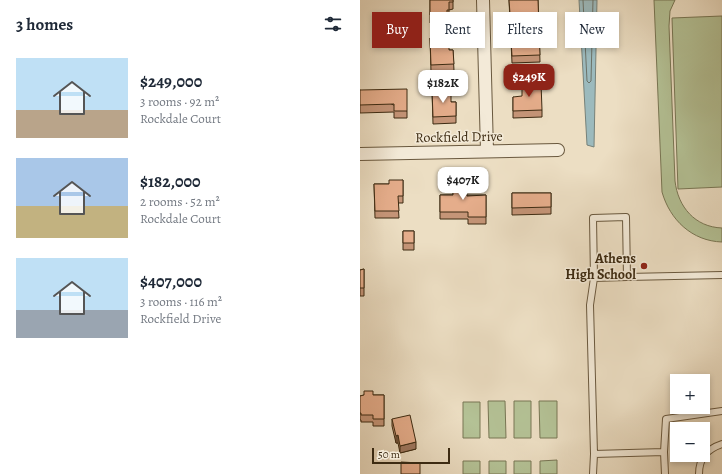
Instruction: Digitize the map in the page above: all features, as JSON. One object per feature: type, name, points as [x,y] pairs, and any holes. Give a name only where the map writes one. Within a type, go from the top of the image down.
[{"type":"street","points":[[483,0],[487,151]]},
{"type":"street","name":"Rockfield Drive","points":[[360,154],[558,150]]},
{"type":"lane","points":[[593,474],[594,454],[590,305],[594,278],[593,218],[626,217],[627,277]]},
{"type":"lane","points":[[594,278],[722,275]]},
{"type":"lane","points":[[665,474],[664,452],[666,419],[722,411]]},
{"type":"lane","points":[[699,474],[701,460],[705,454],[714,447],[722,444]]},
{"type":"lane","points":[[594,454],[664,452]]},
{"type":"green space","points":[[654,0],[675,0],[670,11],[669,26],[675,181],[677,190],[684,207],[696,220],[712,227],[722,228],[722,242],[701,238],[684,227],[671,211],[662,192]]},
{"type":"green space","points":[[722,16],[722,187],[678,189],[672,18]]},
{"type":"green space","points":[[488,401],[505,401],[506,438],[489,438]]},
{"type":"green space","points":[[514,401],[531,401],[531,438],[514,438]]},
{"type":"green space","points":[[539,401],[557,401],[557,438],[540,438]]},
{"type":"green space","points":[[463,402],[480,402],[480,438],[463,438]]},
{"type":"green space","points":[[557,460],[557,474],[540,474],[540,461]]},
{"type":"green space","points":[[463,461],[480,461],[480,474],[463,474]]},
{"type":"green space","points":[[489,461],[506,461],[506,474],[489,474]]},
{"type":"green space","points":[[514,461],[531,461],[531,474],[514,474]]},
{"type":"water","points":[[579,0],[597,0],[597,12],[580,12]]},
{"type":"water","points":[[582,48],[596,48],[594,147],[587,145]]},
{"type":"building","points":[[430,0],[453,0],[453,2],[449,2],[449,10],[447,10],[447,12],[430,12]]},
{"type":"building","points":[[509,0],[538,0],[538,12],[510,12]]},
{"type":"building","points":[[430,48],[449,48],[449,50],[453,50],[454,64],[431,65]]},
{"type":"building","points":[[511,48],[540,48],[540,55],[512,56]]},
{"type":"building","points":[[524,83],[541,83],[542,110],[513,111],[513,97],[522,96],[522,89],[525,89]]},
{"type":"building","points":[[407,89],[407,111],[394,111],[394,104],[360,105],[360,90]]},
{"type":"building","points":[[448,89],[448,94],[451,94],[451,102],[456,102],[456,116],[433,117],[432,90]]},
{"type":"building","points":[[389,180],[403,180],[403,196],[398,196],[399,211],[375,211],[374,184],[389,184]]},
{"type":"building","points":[[452,180],[466,180],[467,196],[486,195],[486,217],[468,217],[468,212],[440,212],[440,195],[453,195]]},
{"type":"building","points":[[512,193],[551,193],[551,207],[512,208]]},
{"type":"building","points":[[403,231],[414,231],[414,243],[403,243]]},
{"type":"building","points":[[364,269],[364,288],[360,288],[360,270]]},
{"type":"building","points":[[364,391],[373,391],[373,395],[384,395],[384,419],[373,419],[373,415],[361,415],[360,396],[364,395]]},
{"type":"building","points":[[410,415],[416,442],[400,446],[398,435],[396,436],[392,419]]},
{"type":"building","points":[[401,462],[420,463],[420,474],[401,474]]},
{"type":"place","name":"Athens High School","points":[[644,266]]}]
